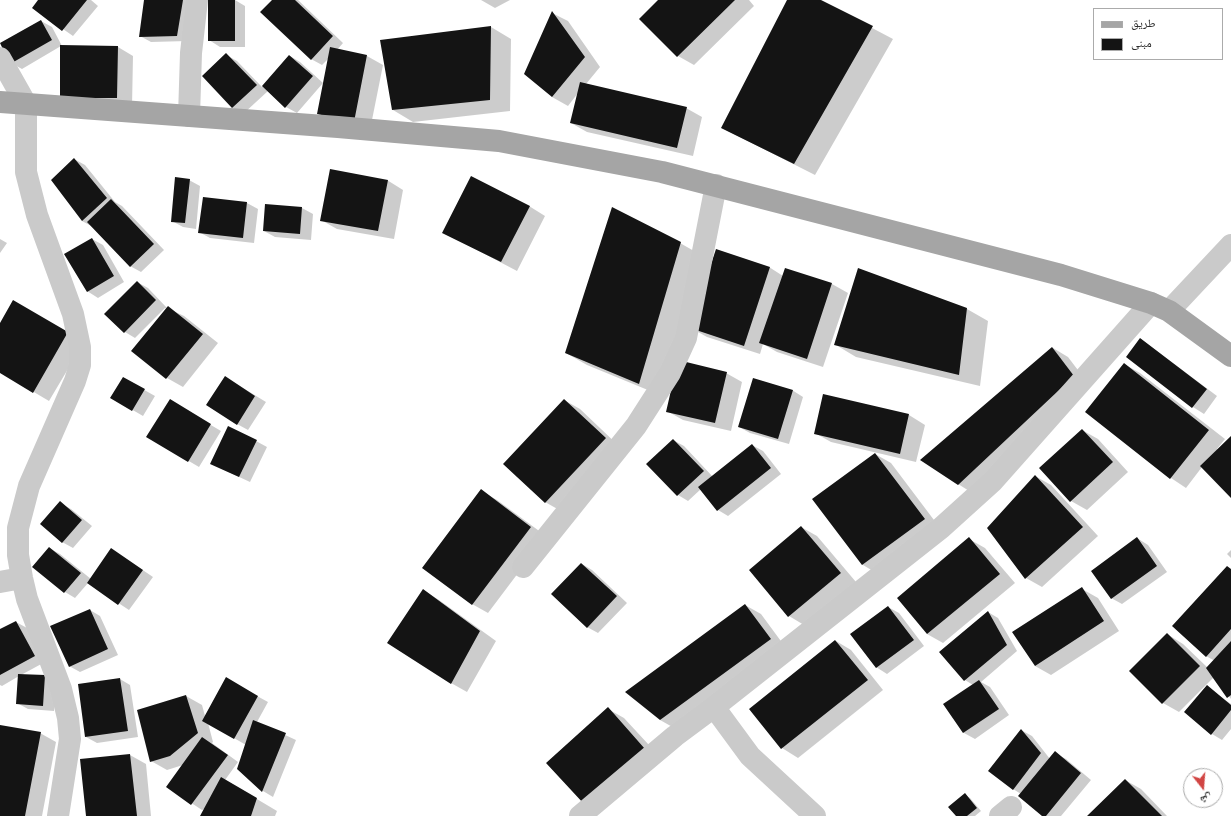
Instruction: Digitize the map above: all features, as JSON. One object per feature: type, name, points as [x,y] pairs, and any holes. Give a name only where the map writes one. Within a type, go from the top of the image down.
[{"type":"main road","points":[[0,102],[338,127],[499,141],[662,172],[1054,273],[1160,307],[1231,356]]},
{"type":"street","points":[[189,116],[191,53],[197,0]]},
{"type":"street","points":[[0,58],[26,104],[26,172],[37,215],[73,314],[80,347],[80,365],[76,381],[29,486],[18,528],[18,555],[27,599],[61,689],[68,718],[70,739],[58,816]]},
{"type":"street","points":[[524,567],[636,426],[670,373],[686,338],[716,185]]},
{"type":"street","points":[[580,816],[675,736],[714,708],[941,528],[993,481],[1160,307],[1231,245]]},
{"type":"street","points":[[0,582],[22,578]]},
{"type":"street","points":[[714,708],[750,756],[815,816]]},
{"type":"building","points":[[38,0],[87,0],[62,31],[32,8]]},
{"type":"building","points":[[144,0],[183,0],[177,36],[139,37]]},
{"type":"building","points":[[208,0],[235,0],[235,41],[208,41]]},
{"type":"building","points":[[272,0],[295,0],[333,36],[311,60],[260,12]]},
{"type":"building","points":[[658,0],[735,0],[677,57],[639,19]]},
{"type":"building","points":[[787,0],[821,0],[873,26],[794,164],[721,128]]},
{"type":"building","points":[[552,11],[585,57],[552,97],[524,74]]},
{"type":"building","points":[[41,20],[52,40],[10,64],[0,43]]},
{"type":"building","points":[[491,26],[490,100],[392,110],[380,40]]},
{"type":"building","points":[[60,45],[118,46],[117,98],[60,98]]},
{"type":"building","points":[[330,47],[367,55],[354,122],[317,114]]},
{"type":"building","points":[[226,53],[257,85],[232,108],[202,76]]},
{"type":"building","points":[[289,55],[313,76],[285,108],[262,86]]},
{"type":"building","points":[[580,82],[687,107],[677,148],[570,123]]},
{"type":"building","points":[[74,158],[107,198],[82,221],[51,180]]},
{"type":"building","points":[[330,169],[388,180],[378,231],[320,221]]},
{"type":"building","points":[[471,176],[530,206],[501,262],[442,233]]},
{"type":"building","points":[[175,177],[190,179],[185,223],[171,222]]},
{"type":"building","points":[[203,197],[247,202],[243,238],[198,233]]},
{"type":"building","points":[[111,199],[154,244],[130,267],[87,222]]},
{"type":"building","points":[[265,204],[302,207],[300,234],[263,231]]},
{"type":"building","points":[[612,207],[681,242],[639,384],[565,353]]},
{"type":"building","points":[[92,238],[114,276],[87,292],[64,254]]},
{"type":"building","points":[[716,249],[770,267],[744,346],[690,328]]},
{"type":"building","points":[[785,268],[832,283],[807,359],[759,343]]},
{"type":"building","points":[[858,268],[967,308],[959,375],[834,345]]},
{"type":"building","points":[[137,281],[156,300],[124,333],[104,314]]},
{"type":"building","points":[[13,300],[68,332],[33,393],[0,373],[0,323]]},
{"type":"building","points":[[168,306],[203,334],[166,379],[131,351]]},
{"type":"building","points":[[1140,338],[1207,389],[1192,408],[1126,357]]},
{"type":"building","points":[[1052,347],[1074,376],[958,485],[920,460]]},
{"type":"building","points":[[678,360],[727,372],[715,423],[666,412]]},
{"type":"building","points":[[1124,363],[1209,430],[1170,479],[1085,412]]},
{"type":"building","points":[[225,376],[255,396],[237,425],[206,405]]},
{"type":"building","points":[[123,377],[145,389],[132,411],[110,398]]},
{"type":"building","points":[[753,378],[793,390],[778,439],[738,427]]},
{"type":"building","points":[[823,394],[909,414],[900,454],[814,434]]},
{"type":"building","points":[[170,399],[211,424],[188,462],[146,437]]},
{"type":"building","points":[[564,399],[606,438],[545,503],[503,464]]},
{"type":"building","points":[[228,426],[257,440],[239,477],[210,464]]},
{"type":"building","points":[[1082,429],[1113,462],[1070,502],[1039,468]]},
{"type":"building","points":[[1231,436],[1231,498],[1200,466]]},
{"type":"building","points":[[673,439],[704,471],[677,496],[646,464]]},
{"type":"building","points":[[752,444],[771,468],[717,511],[698,487]]},
{"type":"building","points":[[875,453],[925,519],[862,565],[812,499]]},
{"type":"building","points":[[1035,475],[1083,527],[1025,579],[987,528]]},
{"type":"building","points":[[481,489],[531,527],[472,605],[422,568]]},
{"type":"building","points":[[60,501],[82,520],[62,543],[40,524]]},
{"type":"building","points":[[801,526],[841,573],[788,617],[749,570]]},
{"type":"building","points":[[969,537],[1000,574],[927,634],[897,598]]},
{"type":"building","points":[[1137,537],[1157,566],[1111,599],[1091,571]]},
{"type":"building","points":[[49,547],[81,573],[64,593],[32,567]]},
{"type":"building","points":[[111,548],[143,570],[118,605],[87,583]]},
{"type":"building","points":[[581,563],[617,596],[587,628],[551,594]]},
{"type":"building","points":[[1227,566],[1231,569],[1231,629],[1206,657],[1172,626]]},
{"type":"building","points":[[1082,587],[1104,621],[1035,666],[1012,632]]},
{"type":"building","points":[[423,589],[480,631],[451,684],[387,643]]},
{"type":"building","points":[[745,604],[771,639],[660,720],[625,692]]},
{"type":"building","points":[[888,606],[914,640],[876,668],[850,634]]},
{"type":"building","points":[[90,609],[108,649],[69,667],[50,626]]},
{"type":"building","points":[[988,611],[1007,645],[964,681],[939,652]]},
{"type":"building","points":[[16,621],[35,656],[0,675],[0,629]]},
{"type":"building","points":[[1167,633],[1200,666],[1162,704],[1129,671]]},
{"type":"building","points":[[835,640],[868,680],[781,749],[749,709]]},
{"type":"building","points":[[1231,641],[1231,695],[1227,698],[1206,668]]},
{"type":"building","points":[[18,674],[45,675],[43,706],[16,704]]},
{"type":"building","points":[[226,677],[258,696],[234,739],[202,721]]},
{"type":"building","points":[[120,678],[128,731],[85,737],[78,684]]},
{"type":"building","points":[[979,680],[999,709],[963,733],[943,704]]},
{"type":"building","points":[[1207,685],[1231,705],[1231,710],[1211,735],[1184,712]]},
{"type":"building","points":[[186,695],[198,733],[170,756],[150,762],[137,710]]},
{"type":"building","points":[[608,707],[645,749],[584,804],[546,763]]},
{"type":"building","points":[[253,720],[286,733],[262,792],[237,769]]},
{"type":"building","points":[[0,725],[41,732],[25,816],[0,816]]},
{"type":"building","points":[[1021,729],[1041,753],[1013,790],[988,771]]},
{"type":"building","points":[[202,737],[228,755],[191,805],[166,787]]},
{"type":"building","points":[[1055,751],[1081,773],[1046,816],[1042,816],[1018,796]]},
{"type":"building","points":[[130,754],[137,816],[86,816],[80,759]]},
{"type":"building","points":[[221,777],[257,798],[251,816],[200,816]]},
{"type":"building","points":[[1125,779],[1162,816],[1087,816]]},
{"type":"building","points":[[965,793],[977,808],[967,816],[956,816],[948,807]]}]
